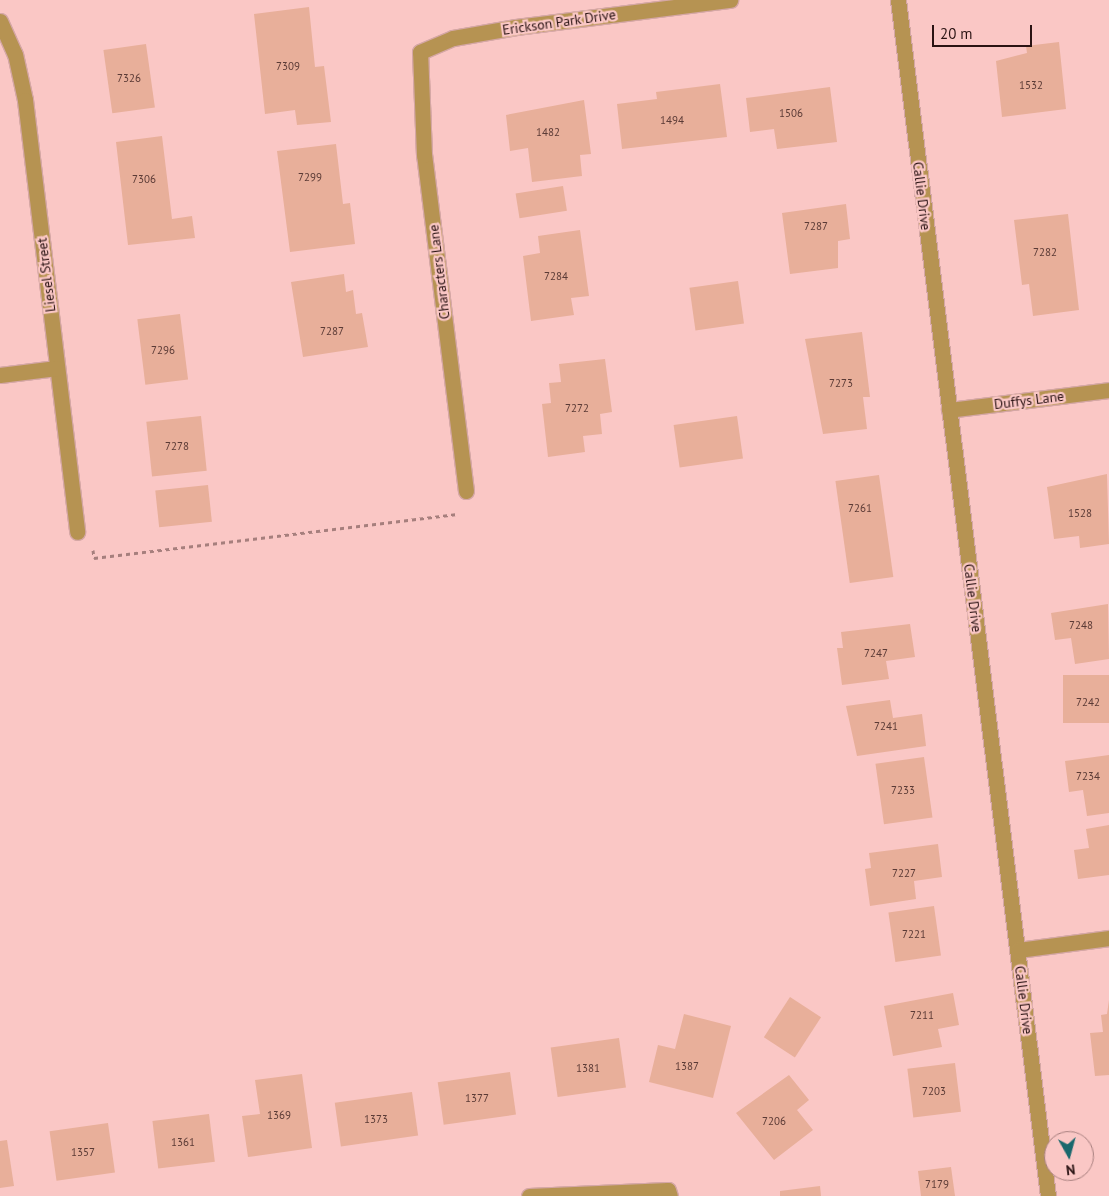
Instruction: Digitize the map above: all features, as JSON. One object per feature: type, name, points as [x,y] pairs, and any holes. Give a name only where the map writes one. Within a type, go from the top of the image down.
[{"type":"street","name":"Erickson Park Drive","points":[[420,52],[453,38],[516,27],[730,0]]},
{"type":"street","name":"Callie Drive","points":[[898,0],[1048,1196]]},
{"type":"street","name":"Liesel Street","points":[[0,21],[15,54],[25,100],[78,532]]},
{"type":"street","name":"Characters Lane","points":[[420,52],[424,155],[466,491]]},
{"type":"street","points":[[0,375],[57,368]]},
{"type":"street","name":"Duffys Lane","points":[[949,410],[1109,390]]},
{"type":"street","points":[[1018,950],[1109,938]]},
{"type":"street","points":[[529,1196],[669,1193]]},
{"type":"path","points":[[78,532],[93,545],[94,558],[455,514],[466,491]]},
{"type":"building","points":[[309,7],[315,67],[324,66],[331,122],[297,125],[295,110],[265,114],[254,14]]},
{"type":"building","points":[[1059,42],[1066,109],[1002,117],[996,61],[1027,53],[1026,46]]},
{"type":"building","points":[[146,44],[155,107],[112,113],[103,50]]},
{"type":"building","points":[[720,84],[727,137],[622,149],[617,104],[657,99],[656,92]]},
{"type":"building","points":[[830,87],[837,142],[777,149],[774,129],[750,132],[746,98]]},
{"type":"building","points":[[584,100],[591,154],[580,155],[582,176],[532,182],[528,148],[510,151],[506,115]]},
{"type":"building","points":[[162,136],[172,219],[192,216],[195,238],[128,245],[116,142]]},
{"type":"building","points":[[336,144],[343,204],[350,203],[355,244],[290,252],[277,151]]},
{"type":"building","points":[[563,186],[567,211],[520,218],[516,194]]},
{"type":"building","points":[[846,204],[850,239],[838,241],[838,268],[790,274],[782,213]]},
{"type":"building","points":[[1068,214],[1079,310],[1033,316],[1029,284],[1022,285],[1014,220]]},
{"type":"building","points":[[580,230],[589,296],[571,298],[574,315],[531,321],[523,256],[540,253],[538,236]]},
{"type":"building","points":[[344,274],[346,292],[353,290],[356,314],[362,313],[368,347],[303,357],[291,282]]},
{"type":"building","points":[[738,281],[744,324],[695,330],[689,288]]},
{"type":"building","points":[[180,314],[188,380],[145,385],[137,319]]},
{"type":"building","points":[[862,332],[870,397],[863,397],[867,429],[823,434],[805,339]]},
{"type":"building","points":[[605,359],[612,412],[600,414],[602,434],[583,436],[585,452],[548,457],[542,404],[551,403],[549,383],[561,382],[559,364]]},
{"type":"building","points":[[201,416],[207,471],[152,476],[146,422]]},
{"type":"building","points":[[737,416],[743,459],[680,467],[674,425]]},
{"type":"building","points":[[1107,474],[1109,544],[1080,548],[1079,536],[1054,539],[1047,487]]},
{"type":"building","points":[[879,475],[893,577],[850,583],[835,481]]},
{"type":"building","points":[[208,485],[212,522],[159,527],[155,491]]},
{"type":"building","points":[[1108,604],[1109,659],[1075,664],[1071,638],[1055,640],[1051,613]]},
{"type":"building","points":[[910,624],[915,657],[886,661],[889,679],[842,685],[837,648],[843,648],[841,632]]},
{"type":"building","points":[[1063,675],[1109,675],[1109,723],[1063,723]]},
{"type":"building","points":[[890,700],[893,718],[922,714],[926,746],[857,756],[846,706]]},
{"type":"building","points":[[1109,755],[1109,813],[1087,816],[1083,790],[1069,792],[1065,761]]},
{"type":"building","points":[[924,757],[932,817],[884,824],[875,764]]},
{"type":"building","points":[[1109,825],[1109,875],[1078,879],[1074,850],[1089,848],[1086,829]]},
{"type":"building","points":[[938,844],[942,877],[914,881],[916,899],[870,906],[865,869],[871,868],[869,853]]},
{"type":"building","points":[[934,906],[941,956],[895,962],[888,912]]},
{"type":"building","points":[[953,993],[959,1025],[938,1029],[942,1047],[893,1056],[884,1006]]},
{"type":"building","points":[[790,997],[821,1017],[795,1057],[764,1037]]},
{"type":"building","points":[[1109,1000],[1109,1075],[1095,1076],[1090,1033],[1103,1032],[1101,1015],[1107,1014]]},
{"type":"building","points":[[684,1014],[731,1026],[713,1098],[649,1082],[658,1045],[675,1049]]},
{"type":"building","points":[[619,1038],[626,1088],[558,1097],[551,1048]]},
{"type":"building","points":[[955,1063],[961,1112],[913,1117],[907,1069]]},
{"type":"building","points":[[510,1072],[516,1115],[444,1125],[438,1082]]},
{"type":"building","points":[[302,1074],[312,1148],[248,1157],[242,1116],[260,1114],[255,1080]]},
{"type":"building","points":[[789,1075],[809,1100],[797,1110],[813,1130],[774,1160],[736,1113]]},
{"type":"building","points":[[412,1092],[418,1136],[341,1146],[335,1103]]},
{"type":"building","points":[[209,1114],[215,1162],[158,1169],[152,1121]]},
{"type":"building","points":[[108,1123],[115,1173],[57,1181],[50,1131]]},
{"type":"building","points":[[7,1140],[14,1186],[0,1188],[0,1141]]},
{"type":"building","points":[[951,1167],[955,1196],[921,1196],[918,1171]]},
{"type":"building","points":[[820,1186],[821,1196],[780,1196],[780,1191]]}]
